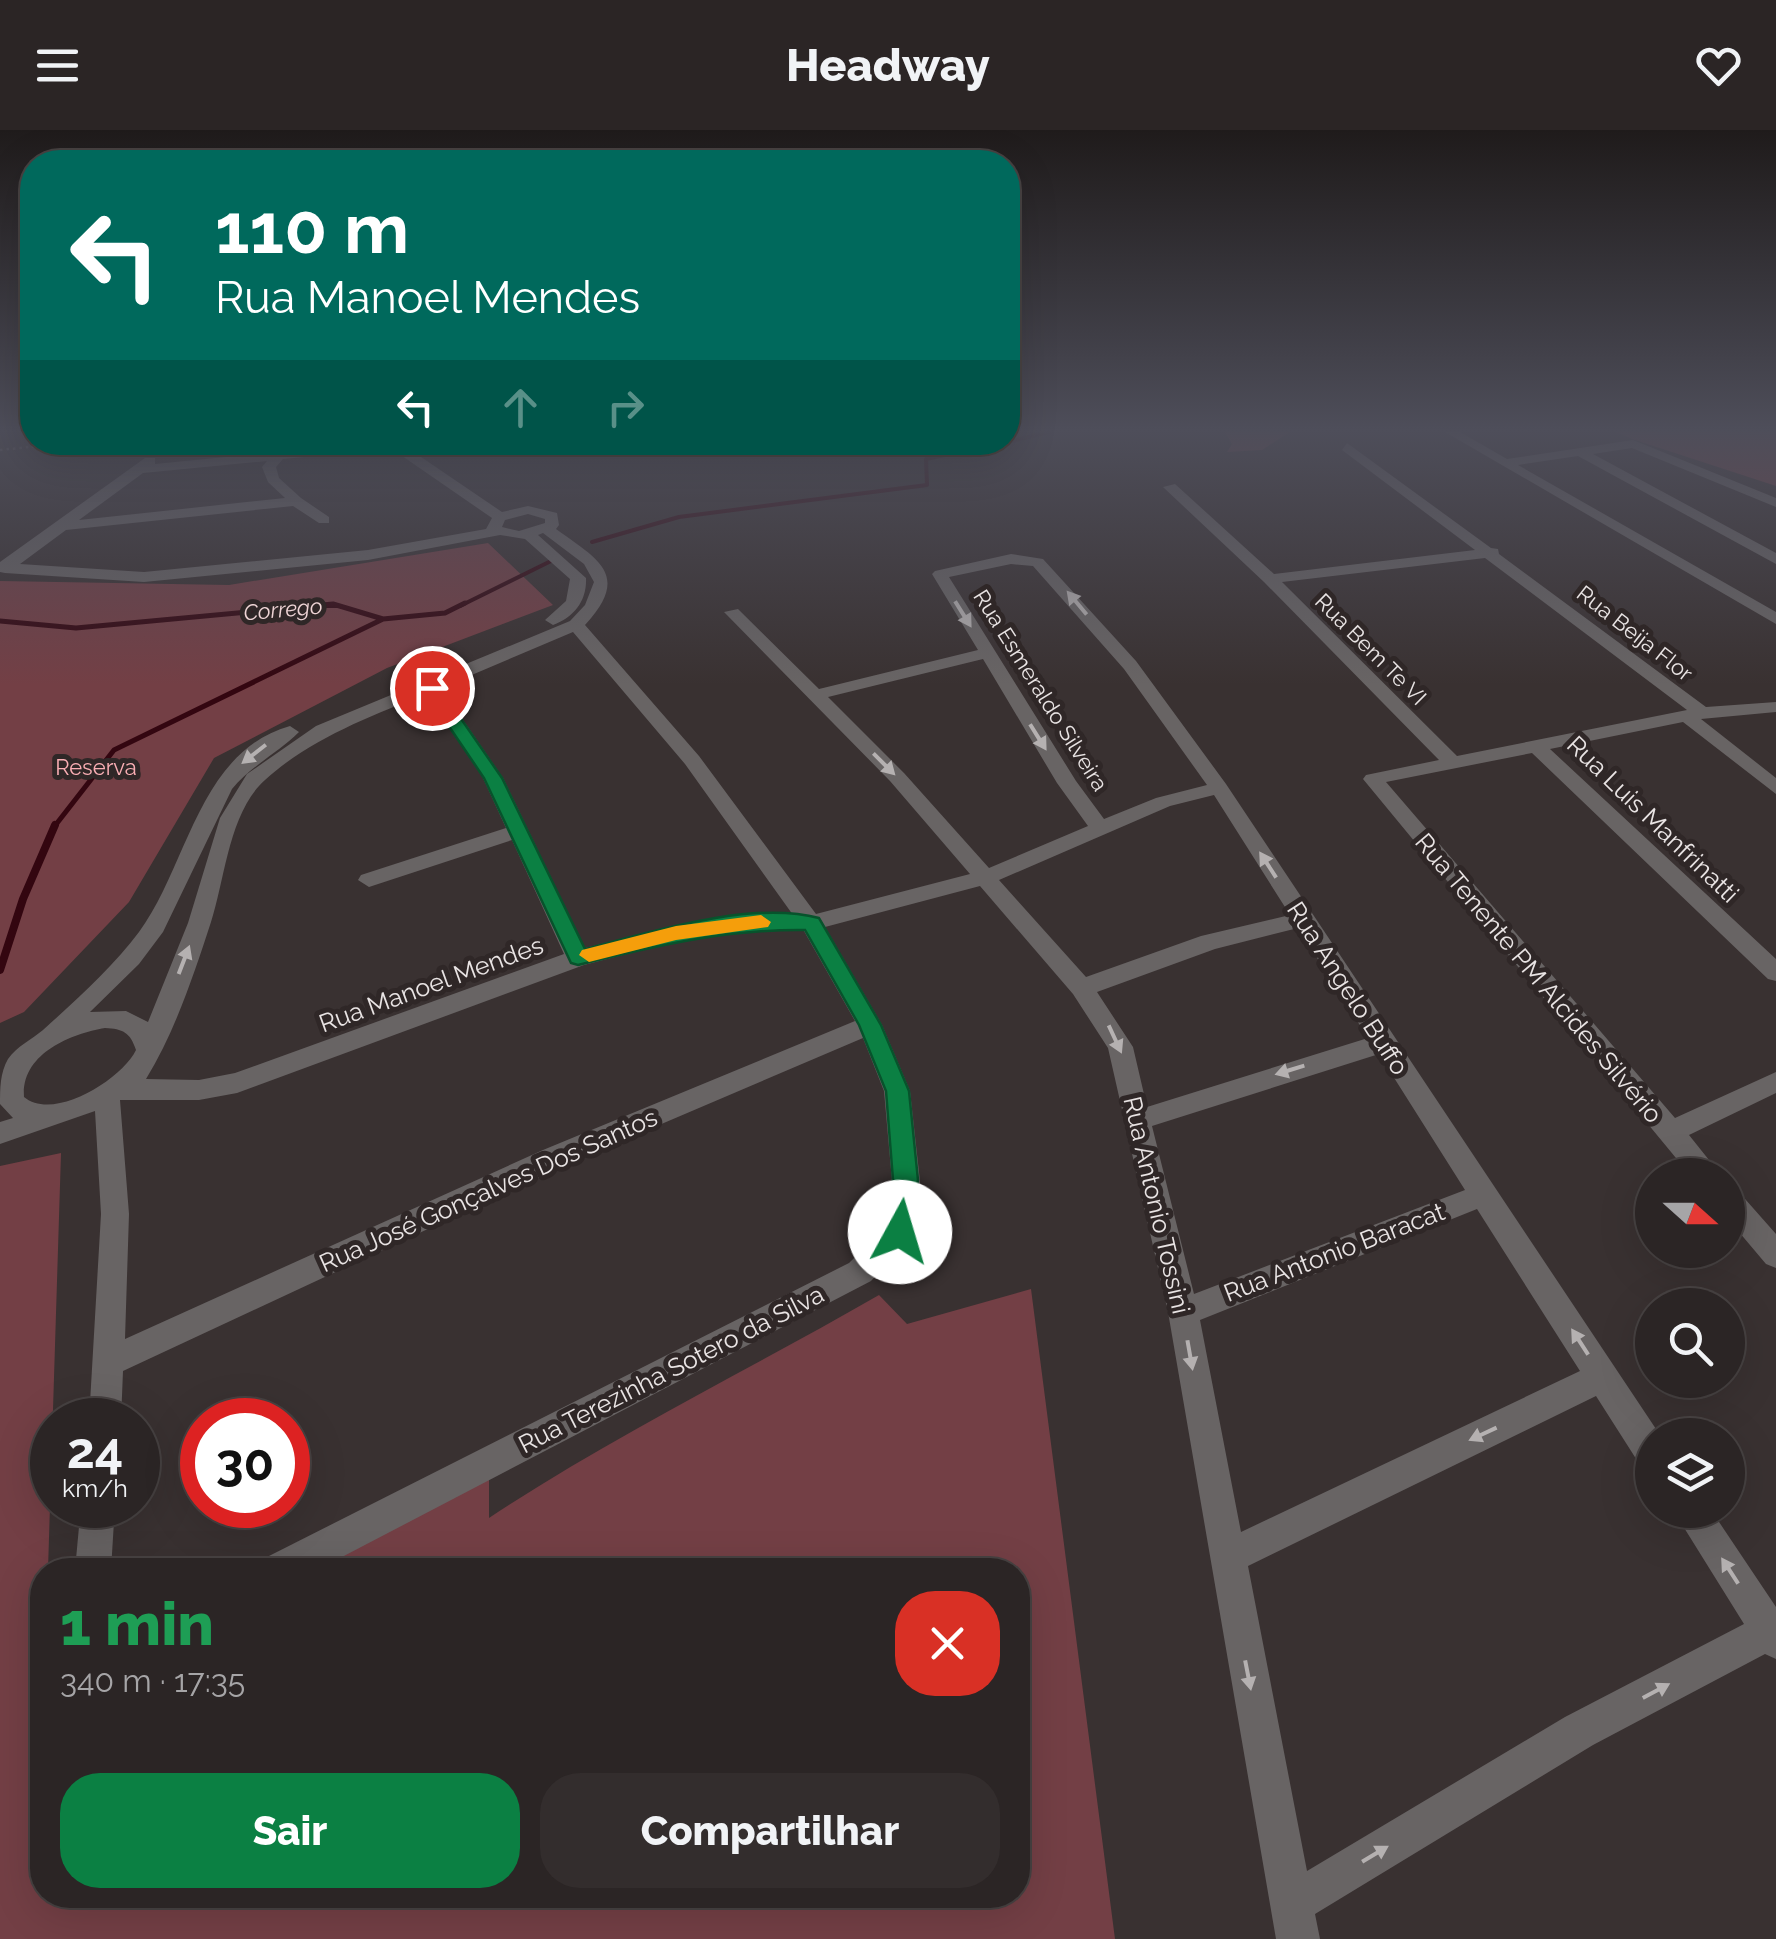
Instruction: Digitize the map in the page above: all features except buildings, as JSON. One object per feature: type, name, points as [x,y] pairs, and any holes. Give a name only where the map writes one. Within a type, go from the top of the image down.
[{"type":"street","points":[[3,568],[78,516]]},
{"type":"street","points":[[66,526],[154,516]]},
{"type":"street","points":[[319,516],[324,520]]},
{"type":"street","points":[[0,1133],[113,1093],[141,1067],[199,923],[230,818],[254,778],[322,730],[432,688],[576,625],[599,603],[605,587],[600,573],[584,557],[538,532],[498,525],[487,516]]},
{"type":"street","points":[[3,568],[144,577],[368,556],[498,525],[510,516]]},
{"type":"street","points":[[538,532],[552,516]]},
{"type":"street","name":"Rua Bem Te VI","points":[[1202,516],[1270,579],[1452,762]]},
{"type":"street","name":"Rua Beija Flor","points":[[1443,516],[1694,714],[1776,788]]},
{"type":"street","points":[[1597,516],[1776,619]]},
{"type":"street","points":[[1698,516],[1776,559]]},
{"type":"street","points":[[58,1114],[21,1109],[11,1099],[8,1086],[13,1071],[33,1048],[130,962],[166,909],[214,796],[237,768],[295,730],[555,620],[574,605],[580,592],[578,578],[538,532]]},
{"type":"street","points":[[1270,579],[1492,552]]},
{"type":"street","name":"Rua Angelo Buffo","points":[[940,574],[1010,559],[1038,562],[1048,568],[1130,666],[1218,788],[1635,1427]]},
{"type":"street","name":"Rua Esmeraldo Silveira","points":[[940,574],[1102,831]]},
{"type":"street","name":"Rua Antonio Tossini","points":[[732,612],[897,777],[1082,988],[1120,1046],[1183,1312],[1295,1922]]},
{"type":"street","name":"Rua Terezinha Sotero da Silva","points":[[303,1558],[860,1272],[900,1232],[906,1180],[898,1091],[870,1025],[812,923],[692,760],[576,625]]},
{"type":"street","points":[[815,695],[987,653]]},
{"type":"street","points":[[432,688],[493,778],[578,958]]},
{"type":"street","points":[[1452,762],[1694,714],[1776,707]]},
{"type":"street","name":"Rua Luis Manfrinatti","points":[[1536,746],[1776,973]]},
{"type":"street","name":"Rua Tenente PM Alcides Silvério","points":[[1452,762],[1373,779],[1692,1158]]},
{"type":"street","name":"Rua Manoel Mendes","points":[[113,1093],[199,1090],[236,1083],[578,958],[676,933],[754,922],[812,923],[986,877],[1163,802],[1218,788]]},
{"type":"street","points":[[369,880],[519,831]]},
{"type":"street","points":[[1082,988],[1209,942],[1303,919]]},
{"type":"street","points":[[0,1070],[83,1022],[124,1020],[139,1026],[148,1036],[149,1050]]},
{"type":"street","name":"Rua José Gonçalves Dos Santos","points":[[109,1362],[553,1158],[870,1025]]},
{"type":"street","points":[[1138,1120],[1384,1043]]},
{"type":"street","points":[[1670,1132],[1776,1082]]},
{"type":"street","points":[[106,1398],[115,1214],[113,1093]]},
{"type":"street","name":"Rua Antonio Baracat","points":[[1183,1312],[1485,1194]]},
{"type":"street","points":[[1745,1218],[1776,1254]]},
{"type":"street","points":[[1226,1558],[1602,1377]]},
{"type":"street","points":[[94,1558],[96,1528]]},
{"type":"street","points":[[1295,1922],[1580,1731],[1773,1635],[1702,1528]]},
{"type":"green space","name":"Reserva","points":[[488,543],[553,605],[387,668],[214,758],[129,902],[24,1012],[0,1023],[0,581],[229,585]]},
{"type":"green space","points":[[61,1153],[53,1398],[30,1398],[30,1528],[49,1528],[48,1558],[30,1558],[30,1908],[1030,1908],[1030,1558],[317,1558],[489,1470],[489,1518],[633,1431],[879,1295],[907,1324],[1031,1289],[1115,1939],[0,1939],[0,1166]]},
{"type":"waterway","name":"Corrego","points":[[592,542],[683,516]]},
{"type":"waterway","name":"Corrego","points":[[460,606],[553,560]]},
{"type":"waterway","name":"Corrego","points":[[383,619],[445,613],[465,603]]},
{"type":"waterway","name":"Corrego","points":[[0,621],[76,628],[333,604],[383,619]]},
{"type":"waterway","name":"Corrego","points":[[313,606],[339,606]]},
{"type":"waterway","points":[[54,827],[114,750],[383,619]]},
{"type":"waterway","points":[[0,970],[23,899],[54,827]]},
{"type":"slow traffic","points":[[589,955],[676,933],[761,922]]},
{"type":"route","points":[[432,688],[493,778],[578,958],[676,933],[754,922],[812,923],[870,1025],[898,1091],[906,1180],[900,1232]]}]
